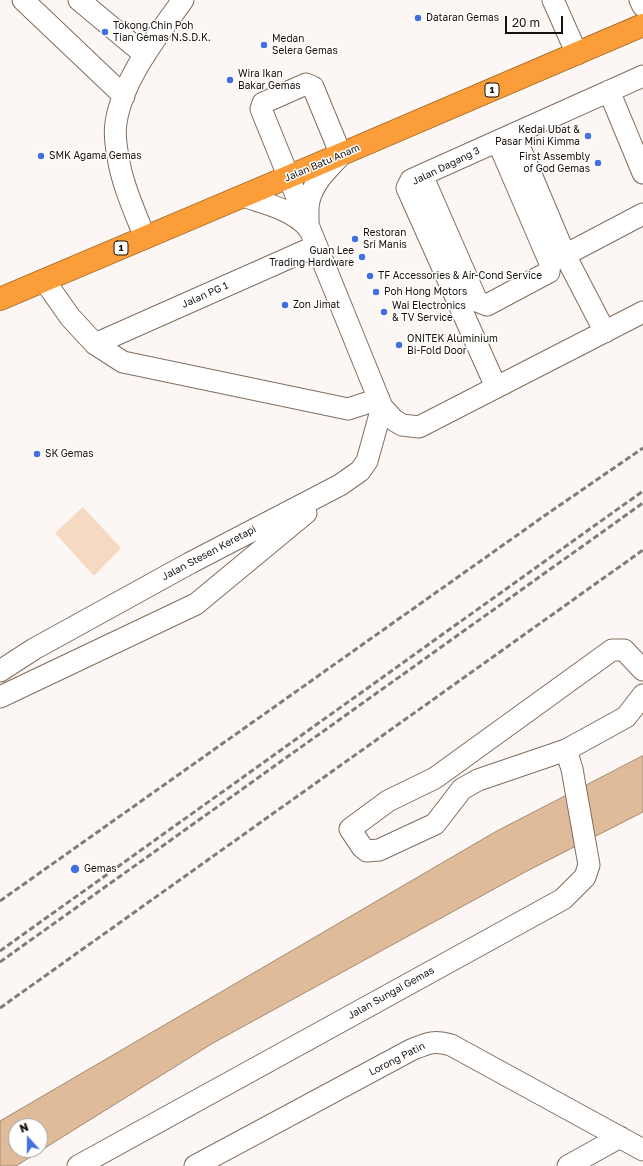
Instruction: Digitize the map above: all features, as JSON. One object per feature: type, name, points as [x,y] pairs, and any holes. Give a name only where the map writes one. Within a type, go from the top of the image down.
[{"type":"highway","name":"Jalan Batu Anam","points":[[0,299],[341,155],[643,25]]},
{"type":"street","points":[[23,0],[124,96]]},
{"type":"street","points":[[79,0],[145,55]]},
{"type":"street","points":[[145,238],[124,181],[118,158],[115,125],[118,109],[145,55],[183,0]]},
{"type":"street","points":[[553,0],[577,54]]},
{"type":"street","points":[[640,0],[643,6]]},
{"type":"street","name":"Jalan Dagang 3","points":[[496,387],[407,188],[411,180],[643,76]]},
{"type":"street","points":[[312,237],[308,207],[315,185],[324,172],[341,155],[313,87],[306,84],[263,103],[261,109],[312,237],[380,403],[394,420],[402,426],[419,427],[643,312]]},
{"type":"street","points":[[610,91],[643,173]]},
{"type":"street","points":[[422,175],[477,301],[486,305],[549,272],[550,263],[506,138]]},
{"type":"street","points":[[506,138],[605,332]]},
{"type":"street","points":[[243,196],[283,210],[300,219],[312,237]]},
{"type":"street","points":[[565,255],[643,214]]},
{"type":"street","name":"Jalan PG 1","points":[[95,344],[312,237]]},
{"type":"street","points":[[44,280],[70,317],[95,344],[123,362],[348,409],[380,403]]},
{"type":"street","name":"Jalan Stesen Keretapi","points":[[0,671],[34,649],[190,563],[340,486],[360,471],[366,461],[380,403]]},
{"type":"street","points":[[0,697],[196,604],[340,486]]},
{"type":"street","points":[[643,670],[624,650],[612,650],[435,778],[388,801],[350,829],[362,847],[367,851],[379,850],[435,824],[462,789],[478,780],[569,759],[626,717],[643,695]]},
{"type":"street","name":"Jalan Sungai Gemas","points":[[78,1166],[563,899],[585,877],[589,865],[569,759]]},
{"type":"street","name":"Lorong Patin","points":[[196,1166],[412,1050],[428,1043],[439,1042],[451,1045],[643,1150]]},
{"type":"street","points":[[568,1166],[620,1138]]},
{"type":"shaded area","points":[[83,507],[121,548],[94,576],[55,533]]},
{"type":"shaded area","points":[[643,756],[643,812],[527,871],[213,1043],[48,1146],[48,1118],[8,1118],[8,1158],[29,1158],[16,1166],[0,1166],[0,1121],[495,832]]},
{"type":"railway","points":[[0,901],[547,514],[643,448]]},
{"type":"railway","points":[[0,951],[643,491]]},
{"type":"railway","points":[[0,962],[643,503]]},
{"type":"railway","points":[[0,1008],[643,550]]},
{"type":"place","name":"Dataran Gemas","points":[[418,18]]},
{"type":"place","name":"Tokong Chin Poh Tian Gemas N.S.D.K.","points":[[105,32]]},
{"type":"place","name":"Medan Selera Gemas","points":[[264,45]]},
{"type":"place","name":"Wira Ikan Bakar Gemas","points":[[230,80]]},
{"type":"place","name":"Kedai Ubat & Pasar Mini Kimma","points":[[588,136]]},
{"type":"place","name":"SMK Agama Gemas","points":[[41,156]]},
{"type":"place","name":"First Assembly of God Gemas","points":[[598,163]]},
{"type":"place","name":"Restoran Sri Manis","points":[[355,239]]},
{"type":"place","name":"Guan Lee Trading Hardware","points":[[362,257]]},
{"type":"place","name":"TF Accessories & Air-Cond Service","points":[[370,276]]},
{"type":"place","name":"Poh Hong Motors","points":[[376,292]]},
{"type":"place","name":"Zon Jimat","points":[[285,305]]},
{"type":"place","name":"Wai Electronics & TV Service","points":[[384,312]]},
{"type":"place","name":"ONITEK Aluminium Bi-Fold Door","points":[[399,345]]},
{"type":"place","name":"SK Gemas","points":[[37,454]]},
{"type":"place","name":"Gemas","points":[[75,869]]}]
